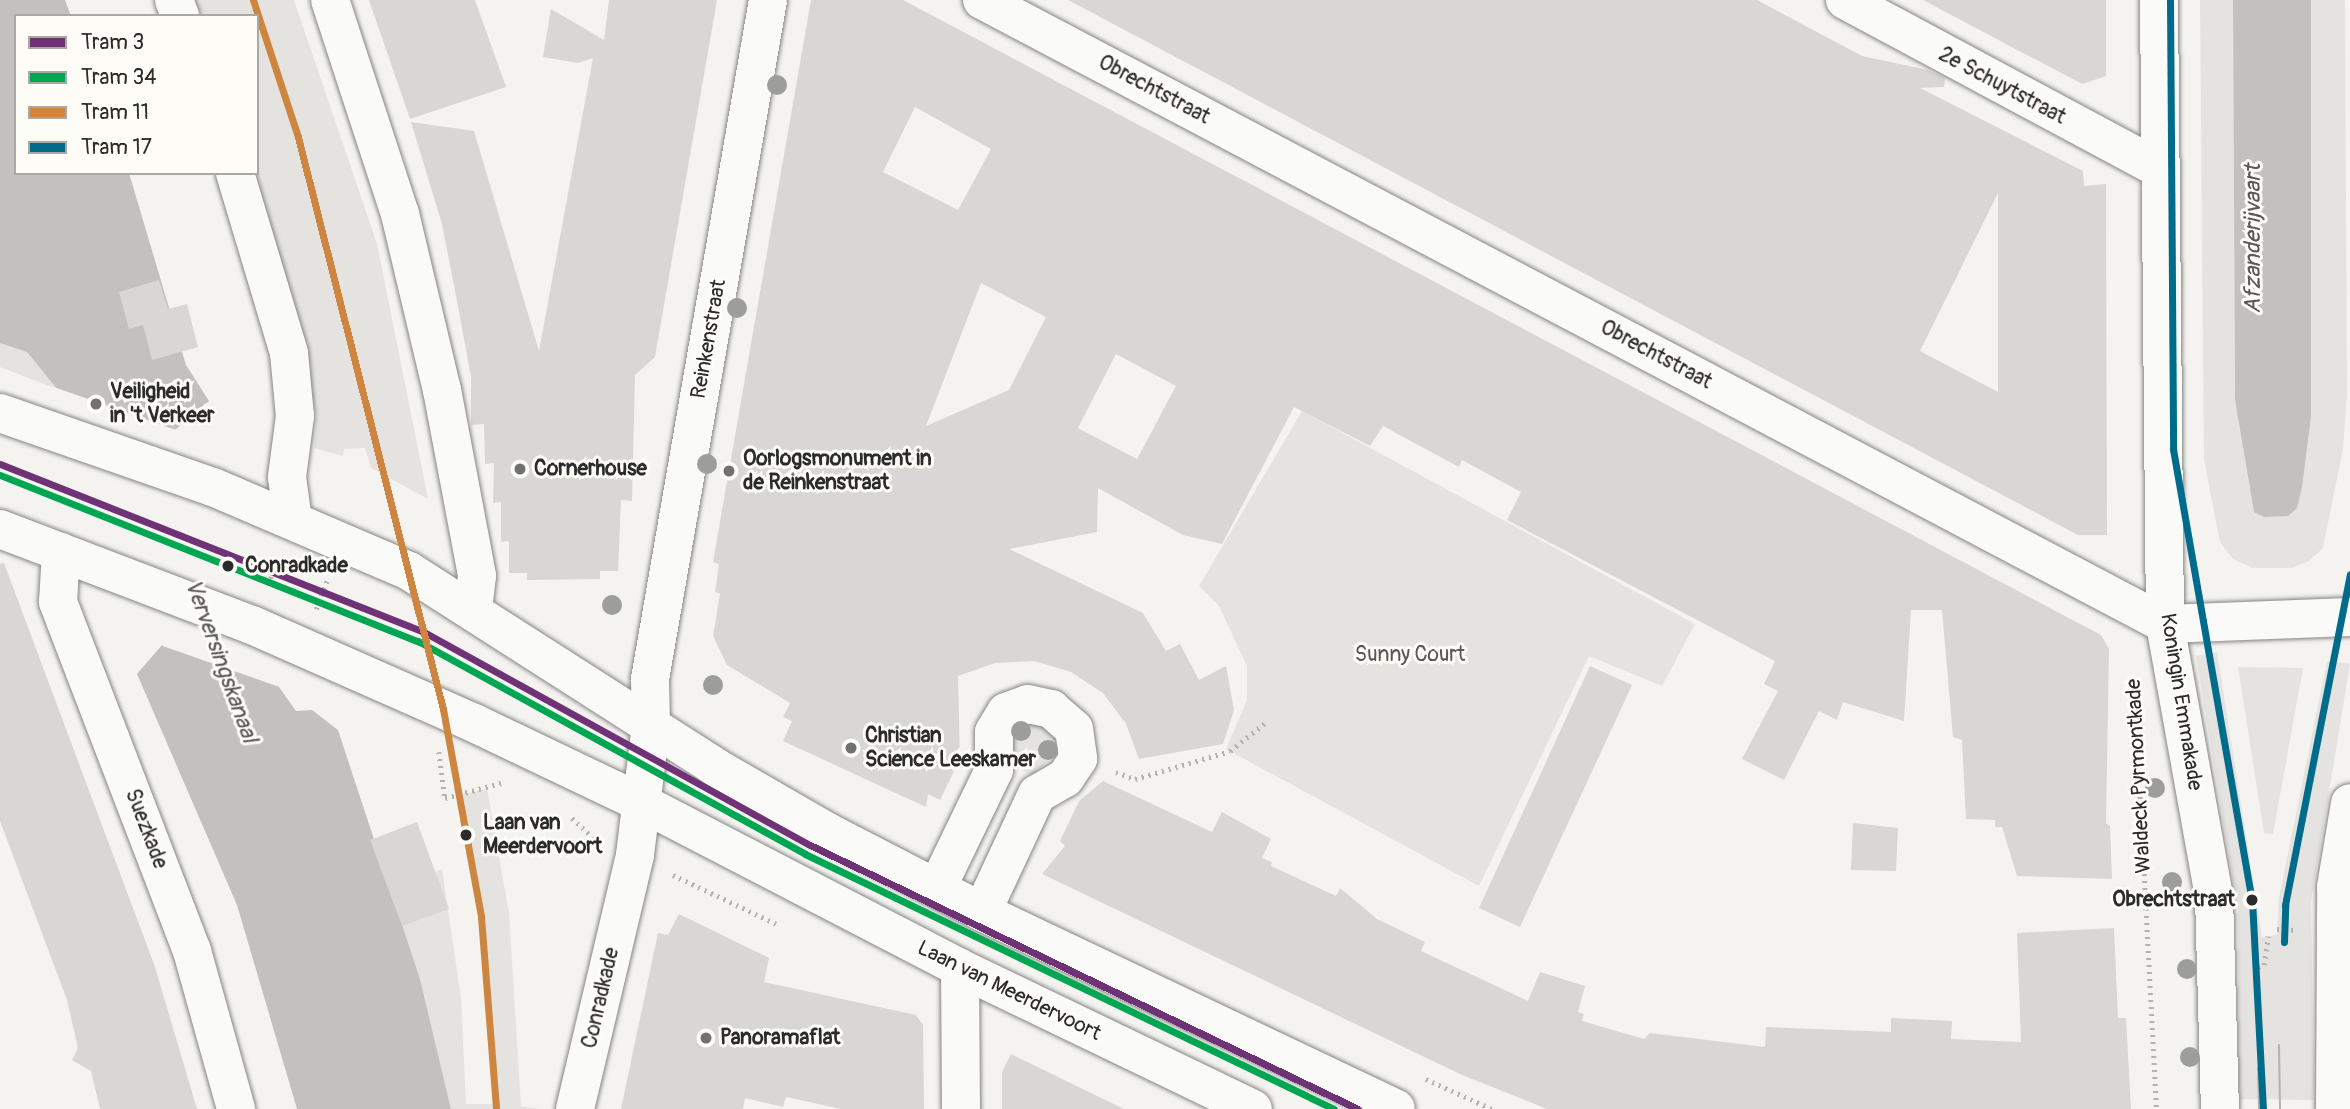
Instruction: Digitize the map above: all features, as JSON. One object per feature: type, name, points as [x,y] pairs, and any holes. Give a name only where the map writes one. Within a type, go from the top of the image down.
[{"type":"street","points":[[330,0],[400,214],[432,350],[477,576],[473,611]]},
{"type":"street","name":"Reinkenstraat","points":[[650,679],[768,0]]},
{"type":"street","name":"Obrechtstraat","points":[[982,0],[2165,624],[2350,617]]},
{"type":"street","name":"2e Schuytstraat","points":[[1845,0],[2160,169]]},
{"type":"street","name":"Koningin Emmakade","points":[[2159,0],[2165,624],[2214,895],[2220,1109]]},
{"type":"street","points":[[236,175],[289,353],[295,416],[287,477],[293,521]]},
{"type":"street","points":[[0,413],[240,498],[409,571],[650,724],[826,831],[982,912],[1396,1109]]},
{"type":"street","name":"Laan van Meerdervoort","points":[[0,529],[312,651],[642,803],[960,968],[1253,1109]]},
{"type":"street","name":"Suezkade","points":[[75,558],[58,602],[192,951],[236,1109]]},
{"type":"street","name":"Conradkade","points":[[575,1109],[635,855],[650,724],[650,679]]},
{"type":"street","points":[[937,888],[994,770],[994,732],[1006,712],[1027,704],[1051,709],[1074,729],[1079,759],[1065,778],[1037,794],[982,912]]},
{"type":"street","points":[[2335,1109],[2336,887],[2350,803]]},
{"type":"street","points":[[960,968],[961,1109]]},
{"type":"path","name":"Waldeck Pyrmontkade","points":[[2135,699],[2157,1109]]},
{"type":"path","points":[[1079,759],[1135,779],[1230,751],[1265,723]]},
{"type":"path","points":[[438,748],[445,798],[502,786],[500,775]]},
{"type":"green space","points":[[189,0],[294,0],[377,244],[428,499],[371,468],[365,448],[344,449],[343,456],[314,448],[317,415],[250,175],[259,175],[259,14],[194,14]]},
{"type":"green space","points":[[2200,0],[2233,0],[2235,400],[2254,512],[2297,508],[2302,488],[2311,417],[2311,0],[2345,0],[2347,394],[2343,449],[2323,548],[2309,561],[2291,568],[2252,568],[2233,559],[2220,542],[2204,460]]},
{"type":"green space","points":[[0,343],[27,352],[57,389],[0,367]]},
{"type":"green space","name":"Sunny Court","points":[[1302,411],[1695,624],[1662,686],[1589,656],[1479,886],[1226,749],[1247,700],[1247,666],[1219,606],[1199,586]]},
{"type":"green space","points":[[2217,652],[2262,937],[2277,935],[2279,898],[2327,661],[2350,664],[2311,901],[2314,1100],[2239,1099],[2238,910],[2196,656]]},
{"type":"green space","points":[[2238,667],[2303,668],[2273,834],[2264,833]]},
{"type":"green space","points":[[1024,718],[1056,729],[1060,750],[1032,775],[1012,766],[1012,724]]},
{"type":"green space","points":[[487,789],[509,913],[521,1106],[539,1109],[451,1109],[420,979],[392,895],[442,869],[461,998],[466,1104],[496,1104],[490,992],[459,795]]},
{"type":"water","name":"Verversingskanaal","points":[[0,0],[65,0],[70,14],[14,14],[14,175],[130,175],[186,365],[209,401],[175,430],[279,687],[296,711],[312,710],[338,730],[420,979],[451,1109],[297,1109],[237,905],[137,674],[162,645],[57,389],[27,352],[0,343]]},
{"type":"water","name":"Afzanderijvaart","points":[[2233,0],[2311,0],[2311,417],[2302,488],[2297,508],[2288,516],[2264,517],[2254,512],[2235,400]]},
{"type":"pier","points":[[51,386],[179,431],[285,689],[157,644]]},
{"type":"building","points":[[369,0],[475,0],[506,87],[410,119]]},
{"type":"building","points":[[609,0],[717,0],[655,357],[635,375],[632,501],[621,500],[618,571],[600,571],[600,579],[527,580],[527,573],[509,573],[509,541],[501,542],[501,502],[493,503],[494,463],[485,464],[484,424],[471,425],[471,377],[442,224],[411,122],[474,131],[539,351],[593,58],[578,63],[543,57],[551,9],[604,40]]},
{"type":"building","points":[[811,0],[903,0],[2101,635],[2109,649],[2106,823],[2110,826],[2112,879],[2017,876],[2002,827],[1995,827],[1995,820],[1966,819],[1962,740],[1953,737],[1942,610],[1911,610],[1904,721],[1843,702],[1837,720],[1819,711],[1784,780],[1742,759],[1778,691],[1764,684],[1775,661],[1507,520],[1521,492],[1462,460],[1459,467],[1383,426],[1370,446],[1294,407],[1222,544],[1183,535],[1098,488],[1097,532],[1009,549],[1143,613],[1166,651],[1180,644],[1199,680],[1226,666],[1234,710],[1223,744],[1139,759],[1126,724],[1103,693],[1071,672],[1034,661],[995,663],[958,676],[960,759],[940,800],[928,794],[926,807],[783,741],[792,721],[783,717],[790,703],[727,665],[713,636],[720,594],[715,592],[719,564],[713,562]],"holes":[[[915,107],[991,149],[958,210],[883,172]],[[981,283],[1046,317],[1009,390],[926,426]],[[1116,354],[1176,386],[1137,459],[1078,428]]]},
{"type":"building","points":[[1068,0],[1757,0],[1862,56],[1928,70],[1945,78],[1944,87],[1920,88],[2083,171],[2084,186],[2106,184],[2107,535],[2078,535]],"holes":[[[1998,193],[1998,392],[1920,351]]]},
{"type":"building","points":[[1923,0],[2106,0],[2106,76],[2082,84]]},
{"type":"building","points":[[159,280],[168,309],[187,304],[198,347],[152,360],[143,325],[129,329],[119,292]]},
{"type":"building","points":[[4,563],[155,967],[197,1109],[100,1109],[91,1071],[72,1060],[78,1048],[67,1000],[0,821],[0,564]]},
{"type":"building","points":[[1590,666],[1632,685],[1520,927],[1479,908]]},
{"type":"building","points":[[1103,781],[1212,832],[1222,812],[1271,839],[1262,858],[1272,862],[1271,866],[1336,896],[1340,888],[1377,919],[1425,942],[1421,951],[1528,1001],[1540,972],[1585,986],[1578,1012],[1584,1014],[1582,1021],[1644,1039],[1650,1033],[1765,1047],[1766,1027],[1891,1032],[1891,1018],[1952,1021],[1951,1039],[2021,1042],[2017,933],[2114,928],[2118,1018],[2126,1018],[2131,1109],[1547,1109],[1462,1075],[1042,874],[1065,846],[1060,841],[1079,801]]},
{"type":"building","points":[[417,822],[449,909],[402,926],[370,840]]},
{"type":"building","points":[[1853,823],[1898,828],[1896,871],[1851,870]]},
{"type":"building","points":[[679,914],[769,958],[764,982],[916,1015],[923,1025],[924,1109],[841,1109],[786,1097],[783,1107],[745,1098],[743,1109],[621,1109],[658,933],[668,935]]},
{"type":"building","points":[[1011,1054],[1124,1109],[1002,1109],[1002,1072]]},
{"type":"tram line","name":"11","points":[[253,0],[258,14]]},
{"type":"tram line","name":"17","points":[[2170,0],[2173,449],[2252,900],[2263,1109]]},
{"type":"tram line","name":"11","points":[[259,18],[298,137],[443,709],[481,917],[496,1109]]},
{"type":"tram line","name":"3","points":[[0,464],[422,631],[810,845],[1358,1109]]},
{"type":"tram line","name":"34","points":[[0,475],[418,641],[805,854],[1334,1109]]},
{"type":"tram line","name":"17","points":[[2284,942],[2285,905],[2350,574]]},
{"type":"tram line","points":[[2279,1045],[2280,1109]]},
{"type":"tram line","points":[[2258,1068],[2259,1109]]},
{"type":"place","name":"Veiligheid in 't Verkeer","points":[[96,404]]},
{"type":"place","name":"Cornerhouse","points":[[520,469]]},
{"type":"place","name":"Oorlogsmonument in de Reinkenstraat","points":[[729,471]]},
{"type":"place","name":"Conradkade","points":[[228,566]]},
{"type":"place","name":"Christian Science Leeskamer","points":[[851,748]]},
{"type":"place","name":"Laan van Meerdervoort","points":[[466,835]]},
{"type":"place","name":"Obrechtstraat","points":[[2252,900]]},
{"type":"place","name":"Panoramaflat","points":[[706,1038]]}]
